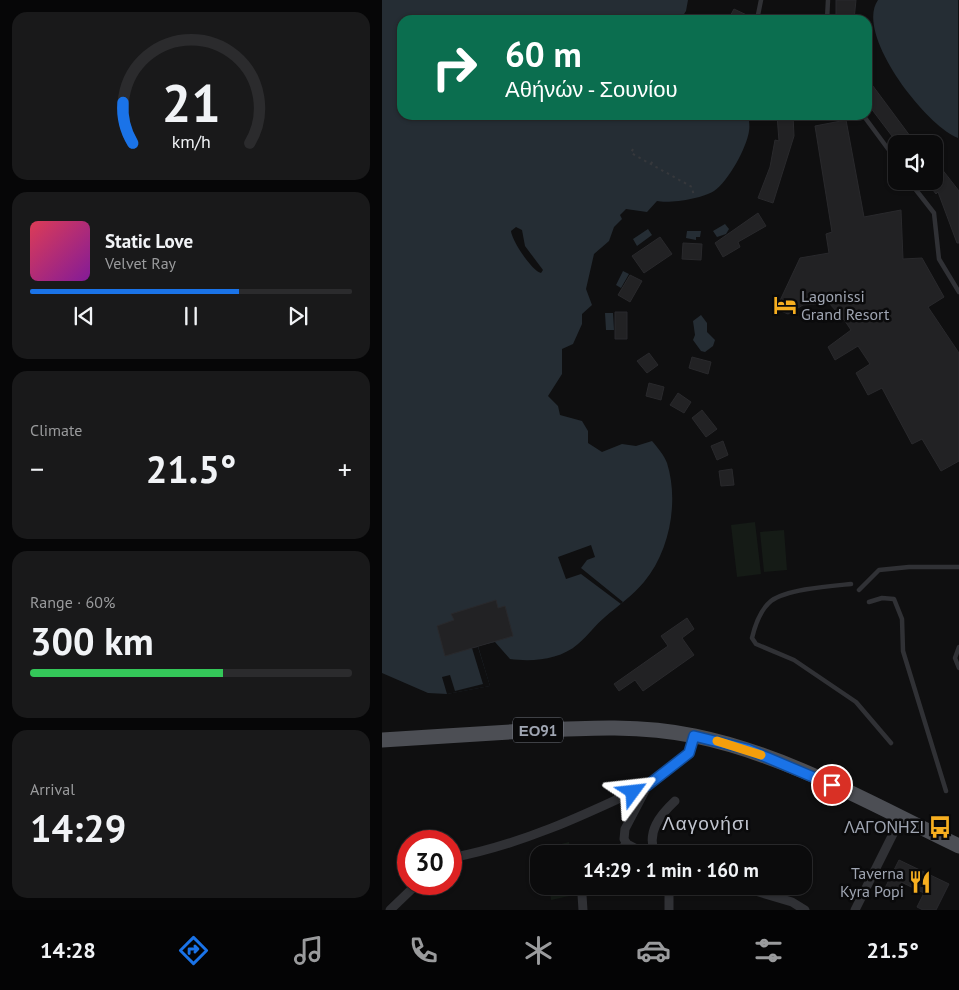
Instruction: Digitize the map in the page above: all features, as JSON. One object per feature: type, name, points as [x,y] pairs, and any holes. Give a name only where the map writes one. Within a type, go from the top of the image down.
[{"type":"main road","name":"ΕΟ91","points":[[382,740],[578,728],[632,728],[694,736],[747,749],[775,760],[958,846]]},
{"type":"street","points":[[462,856],[494,850],[533,836],[648,785],[689,753],[694,736]]},
{"type":"street","points":[[626,844],[624,839],[625,829],[648,785]]},
{"type":"street","points":[[654,845],[652,832],[658,820],[675,800]]},
{"type":"street","points":[[855,910],[901,818]]},
{"type":"street","points":[[390,910],[406,895]]},
{"type":"street","points":[[582,895],[583,910]]},
{"type":"street","points":[[670,895],[670,910]]},
{"type":"street","points":[[769,895],[792,902],[805,910]]},
{"type":"lane","points":[[758,15],[761,0]]},
{"type":"lane","points":[[827,15],[828,0]]},
{"type":"lane","points":[[867,120],[888,149]]},
{"type":"lane","points":[[916,190],[934,213],[939,259],[958,292]]},
{"type":"lane","points":[[859,590],[879,570],[909,567],[958,567]]},
{"type":"lane","points":[[851,584],[810,588],[772,601],[755,622],[752,638],[756,644],[794,660],[856,702],[890,743]]},
{"type":"lane","points":[[870,602],[882,598],[894,598],[898,607],[902,619],[903,651],[946,791]]},
{"type":"lane","points":[[958,647],[955,658],[958,668]]},
{"type":"path","points":[[632,149],[631,153],[692,187],[694,197]]},
{"type":"path","points":[[651,164],[654,158]]},
{"type":"shaded area","points":[[382,0],[688,0],[683,15],[397,15],[397,120],[748,120],[749,127],[745,146],[736,164],[725,180],[714,191],[687,200],[657,201],[647,212],[626,209],[620,215],[622,219],[614,227],[609,241],[594,254],[586,289],[592,305],[582,314],[582,324],[573,344],[562,349],[562,374],[548,396],[558,406],[560,415],[582,421],[588,431],[588,443],[602,452],[622,444],[636,446],[652,441],[664,457],[671,478],[672,509],[666,541],[653,570],[635,591],[601,620],[585,638],[563,654],[546,659],[519,660],[510,659],[495,642],[478,646],[490,686],[447,694],[428,693],[382,673]],"holes":[[[516,227],[522,230],[525,246],[543,270],[541,273],[528,261],[512,236],[511,231]]]},
{"type":"shaded area","points":[[878,0],[958,0],[958,138],[944,130],[912,98],[884,55],[876,34],[873,15]]},
{"type":"shaded area","points":[[725,224],[729,229],[726,234],[717,237],[713,231]]},
{"type":"shaded area","points":[[648,229],[652,235],[637,246],[633,239]]},
{"type":"shaded area","points":[[687,231],[701,231],[700,237],[696,237],[696,240],[686,238]]},
{"type":"shaded area","points":[[623,271],[629,274],[621,288],[616,285]]},
{"type":"shaded area","points":[[605,313],[613,313],[614,330],[606,330]]},
{"type":"shaded area","points":[[701,315],[707,323],[707,332],[715,340],[713,346],[705,352],[701,351],[693,340],[695,335],[693,321]]},
{"type":"shaded area","points":[[755,522],[761,574],[737,577],[731,525]]},
{"type":"shaded area","points":[[784,530],[787,570],[764,572],[760,532]]},
{"type":"shaded area","points":[[569,842],[570,845],[558,845]]},
{"type":"shaded area","points":[[550,895],[574,895],[551,900]]},
{"type":"pier","points":[[591,545],[595,557],[587,560],[581,568],[623,602],[621,604],[581,574],[566,579],[558,557]]},
{"type":"pier","points":[[478,647],[490,686],[447,694],[442,677],[450,675],[455,691],[483,684],[472,648]]},
{"type":"building","points":[[836,0],[856,0],[854,15],[836,15]]},
{"type":"building","points":[[734,9],[747,15],[731,15]]},
{"type":"building","points":[[872,85],[909,135],[891,135],[872,110]]},
{"type":"building","points":[[777,120],[793,120],[794,136],[773,203],[758,198],[770,167],[775,140],[779,141]]},
{"type":"building","points":[[846,120],[864,217],[901,210],[903,259],[922,258],[944,297],[928,307],[959,353],[959,461],[941,471],[922,439],[912,444],[882,388],[868,395],[856,373],[870,364],[858,346],[835,360],[828,347],[851,330],[829,303],[803,305],[788,314],[776,309],[800,258],[829,253],[826,234],[832,232],[815,126]]},
{"type":"building","points":[[943,171],[959,191],[959,243],[957,243],[938,192],[936,194],[933,190],[943,190]]},
{"type":"building","points":[[758,213],[766,226],[738,242],[740,247],[723,257],[715,243]]},
{"type":"building","points":[[660,237],[672,254],[644,273],[632,256]]},
{"type":"building","points":[[683,243],[702,244],[701,260],[682,259]]},
{"type":"building","points":[[630,275],[642,281],[630,302],[618,295]]},
{"type":"building","points":[[615,312],[627,312],[627,339],[615,339]]},
{"type":"building","points":[[649,353],[658,365],[647,373],[637,361]]},
{"type":"building","points":[[692,357],[711,362],[708,374],[689,368]]},
{"type":"building","points":[[649,383],[664,387],[661,400],[646,396]]},
{"type":"building","points":[[678,393],[691,402],[684,413],[670,405]]},
{"type":"building","points":[[702,410],[717,429],[706,437],[692,418]]},
{"type":"building","points":[[723,441],[728,455],[717,460],[711,446]]},
{"type":"building","points":[[732,469],[734,485],[721,486],[719,471]]},
{"type":"building","points":[[496,600],[498,608],[505,606],[513,636],[445,656],[437,626],[454,620],[451,614]]},
{"type":"building","points":[[687,618],[694,629],[682,638],[694,655],[643,691],[635,680],[619,691],[614,684],[668,646],[661,636]]},
{"type":"building","points":[[899,860],[949,884],[936,910],[923,910],[917,907],[924,893],[901,882],[893,899],[882,894]]},
{"type":"slow traffic","points":[[717,741],[761,755]]},
{"type":"place","name":"Lagonissi Grand Resort","points":[[785,305]]},
{"type":"place","name":"ΛΑΓΟΝΗΣΙ","points":[[940,827]]},
{"type":"place","name":"Taverna Kyra Popi","points":[[920,882]]},
{"type":"district","name":"Λαγονήσι","points":[[706,823]]},
{"type":"route","points":[[633,792],[648,785],[689,753],[694,736],[747,749],[832,785]]}]
